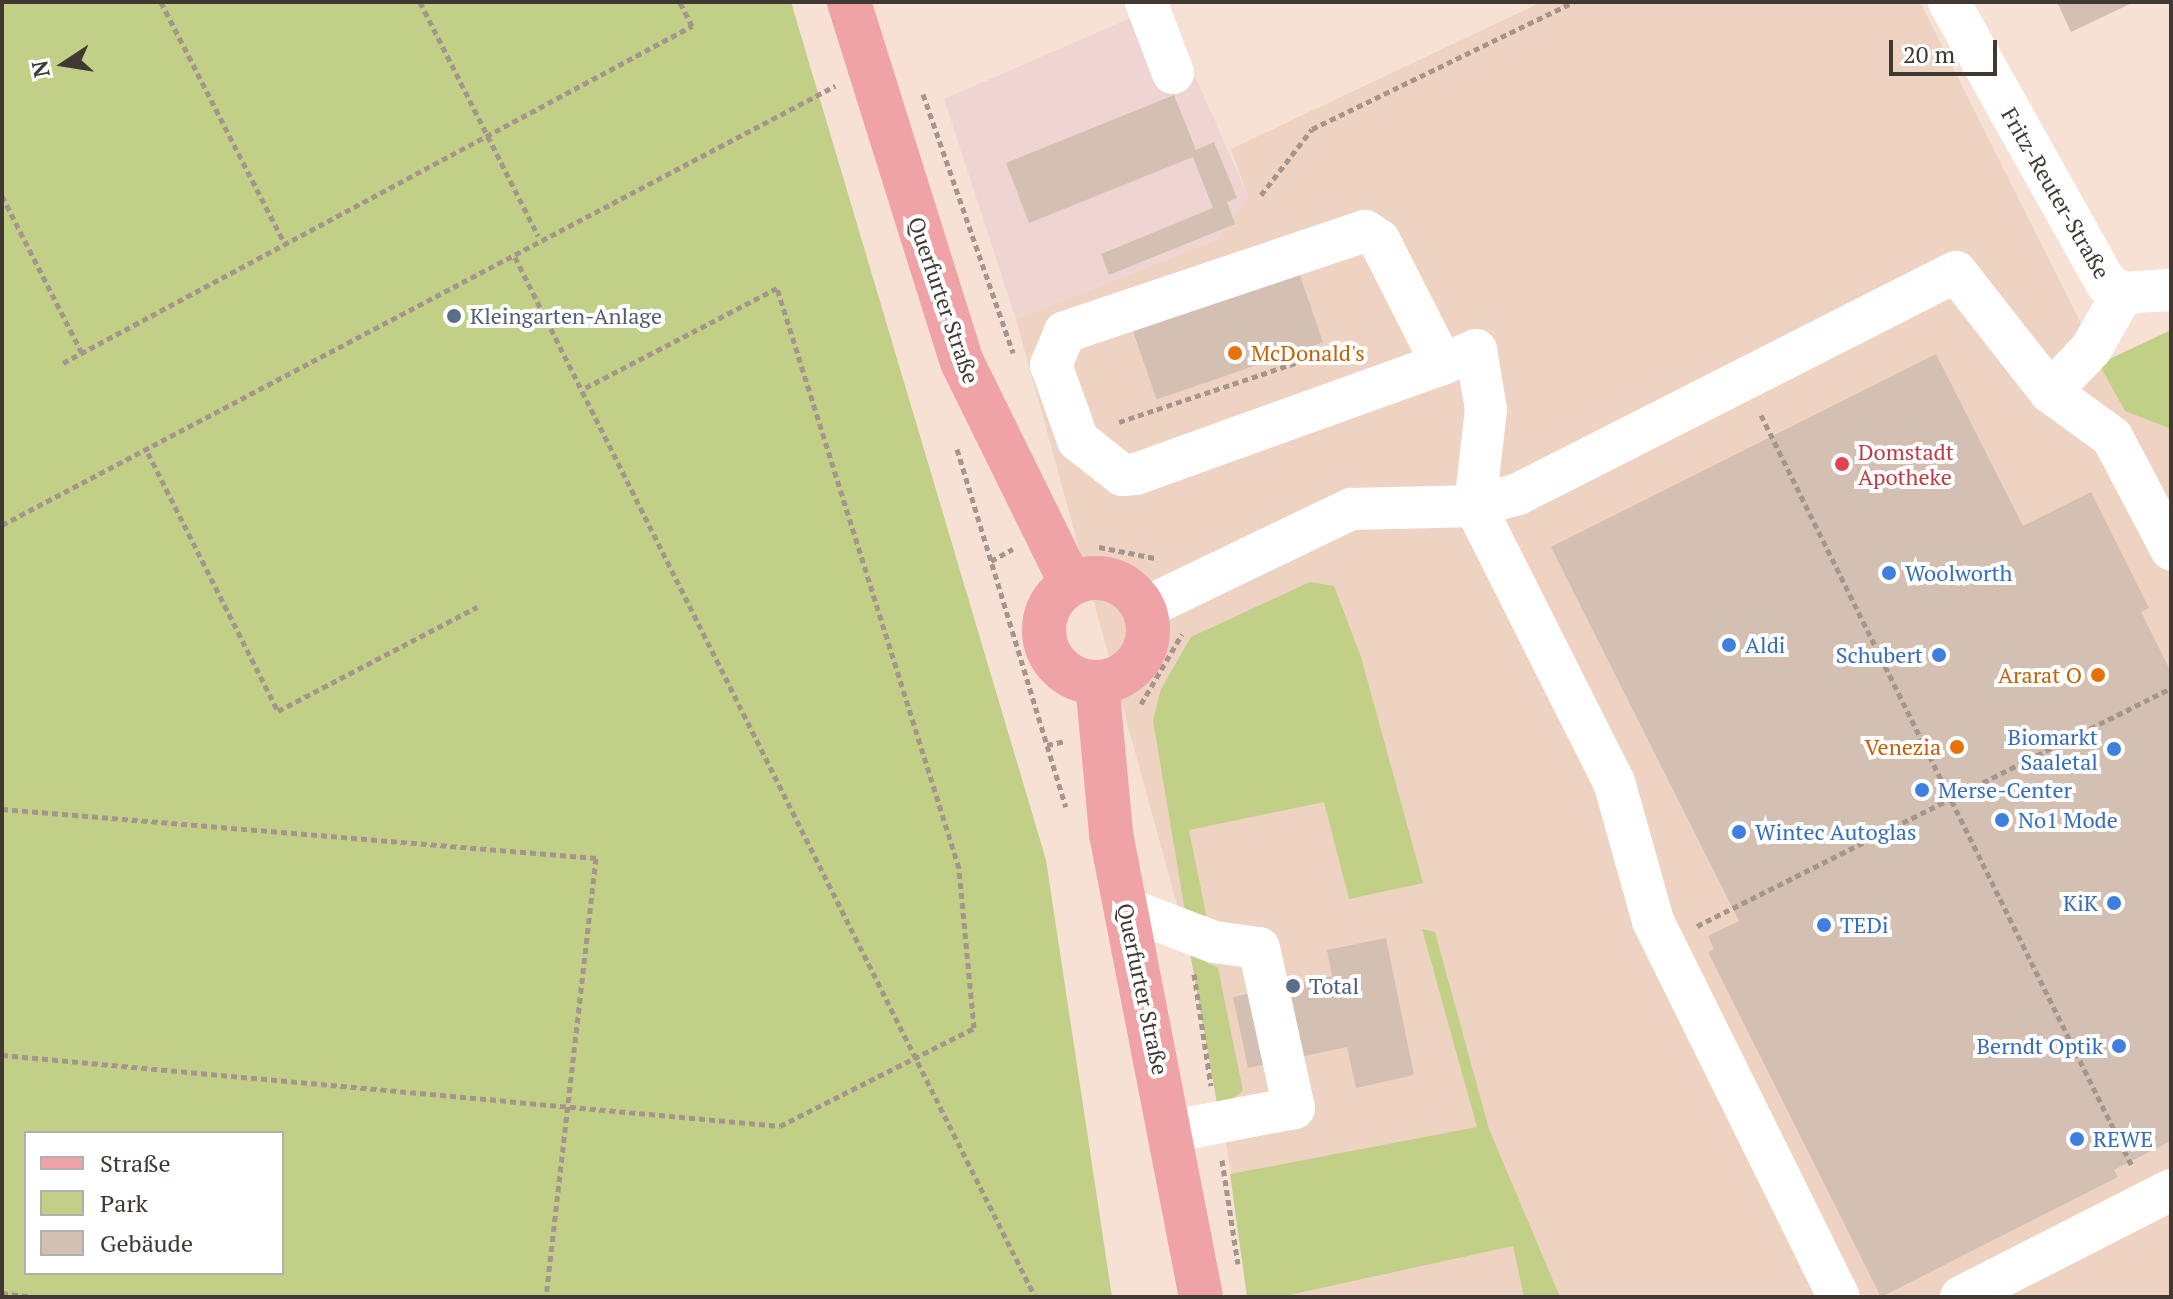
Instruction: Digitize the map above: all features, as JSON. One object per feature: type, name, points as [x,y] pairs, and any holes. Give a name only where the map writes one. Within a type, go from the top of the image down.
[{"type":"main road","name":"Querfurter Straße","points":[[849,2],[872,67],[962,362],[1071,584]]},
{"type":"main road","points":[[1114,580],[1143,609],[1142,656],[1115,679],[1097,682],[1067,674],[1048,650],[1045,619],[1071,584],[1114,580]]},
{"type":"main road","name":"Querfurter Straße","points":[[1097,682],[1125,908],[1173,1131],[1201,1296]]},
{"type":"street","points":[[1146,2],[1173,73]]},
{"type":"street","name":"Fritz-Reuter-Straße","points":[[1949,2],[2087,254],[2106,283],[2123,293]]},
{"type":"street","points":[[1442,364],[1379,240],[1365,231],[1347,232],[1065,332],[1051,365],[1078,440],[1122,475],[1159,465],[1442,364],[1476,350],[1484,377],[1475,506],[1614,782],[1664,942],[1839,1297]]},
{"type":"street","points":[[1143,609],[1351,509],[1475,506],[1518,494],[1956,272],[2050,392],[2112,437],[2171,549]]},
{"type":"street","points":[[2050,392],[2091,349],[2123,293],[2171,290]]},
{"type":"street","points":[[1125,908],[1214,942],[1259,948],[1263,963],[1294,1108],[1173,1131]]},
{"type":"street","points":[[1961,1297],[2160,1195]]},
{"type":"path","points":[[161,2],[285,244]]},
{"type":"path","points":[[420,2],[538,236]]},
{"type":"path","points":[[63,363],[692,26],[680,2]]},
{"type":"path","points":[[1261,195],[1312,129],[1574,2]]},
{"type":"path","points":[[2,525],[148,453],[515,257],[538,236],[872,67]]},
{"type":"path","points":[[2,196],[82,353]]},
{"type":"path","points":[[515,257],[585,388],[1035,1297]]},
{"type":"path","points":[[2,1055],[780,1126],[916,1052],[974,1028],[959,868],[777,288],[585,388]]},
{"type":"path","points":[[1078,440],[1316,356],[1333,360],[1349,397]]},
{"type":"path","points":[[1743,378],[1951,799],[2160,1195]]},
{"type":"path","points":[[955,440],[1069,818]]},
{"type":"path","points":[[148,453],[278,711],[477,607]]},
{"type":"path","points":[[1664,942],[2171,688]]},
{"type":"path","points":[[2,809],[596,858],[546,1297]]},
{"type":"path","points":[[2,1293],[34,1297]]},
{"type":"shaded area","points":[[1542,2],[1920,2],[2125,411],[2171,429],[2171,1297],[1247,1297],[1243,1237],[1192,959],[1016,319],[1218,239],[1248,196],[1231,149]]},
{"type":"shaded area","points":[[1163,4],[1248,196],[1218,239],[1016,319],[944,99]]},
{"type":"green space","points":[[2,2],[791,2],[1046,860],[1112,1297],[2,1297]]},
{"type":"green space","points":[[2171,330],[2171,429],[2125,411],[2099,364]]},
{"type":"green space","points":[[1310,582],[1334,586],[1361,657],[1423,883],[1349,899],[1324,802],[1189,830],[1208,924],[1185,911],[1153,720],[1161,689],[1191,637]]},
{"type":"green space","points":[[1422,929],[1435,932],[1489,1129],[1560,1297],[1524,1297],[1513,1246],[1280,1297],[1247,1297],[1230,1174],[1477,1127]]},
{"type":"green space","points":[[1190,953],[1218,968],[1243,1091],[1218,1109]]},
{"type":"building","points":[[2057,2],[2134,2],[2071,32]]},
{"type":"building","points":[[1174,95],[1196,150],[1214,142],[1237,198],[1227,202],[1235,224],[1109,275],[1101,254],[1213,208],[1193,157],[1029,223],[1006,163]]},
{"type":"building","points":[[1295,261],[1323,342],[1157,400],[1129,318]]},
{"type":"building","name":"Merse-Center","points":[[1936,354],[2023,526],[2091,492],[2149,608],[2141,612],[2171,672],[2171,1141],[2114,1170],[2118,1177],[1881,1297],[1708,952],[1714,949],[1708,936],[1739,921],[1551,547]]},
{"type":"building","points":[[1386,938],[1414,1075],[1356,1088],[1347,1047],[1248,1068],[1233,997],[1332,976],[1327,950]]},
{"type":"place","name":"Kleingarten-Anlage","points":[[454,316]]},
{"type":"place","name":"McDonald's","points":[[1235,353]]},
{"type":"place","name":"Domstadt Apotheke","points":[[1842,464]]},
{"type":"place","name":"Woolworth","points":[[1889,573]]},
{"type":"place","name":"Aldi","points":[[1729,645]]},
{"type":"place","name":"Schubert","points":[[1939,655]]},
{"type":"place","name":"Ararat O","points":[[2098,675]]},
{"type":"place","name":"Venezia","points":[[1957,747]]},
{"type":"place","name":"Biomarkt Saaletal","points":[[2114,749]]},
{"type":"place","name":"Merse-Center","points":[[1922,790]]},
{"type":"place","name":"No1 Mode","points":[[2002,820]]},
{"type":"place","name":"Wintec Autoglas","points":[[1739,832]]},
{"type":"place","name":"KiK","points":[[2114,903]]},
{"type":"place","name":"TEDi","points":[[1824,925]]},
{"type":"place","name":"Total","points":[[1293,986]]},
{"type":"place","name":"Berndt Optik","points":[[2119,1046]]},
{"type":"place","name":"REWE","points":[[2077,1139]]}]
